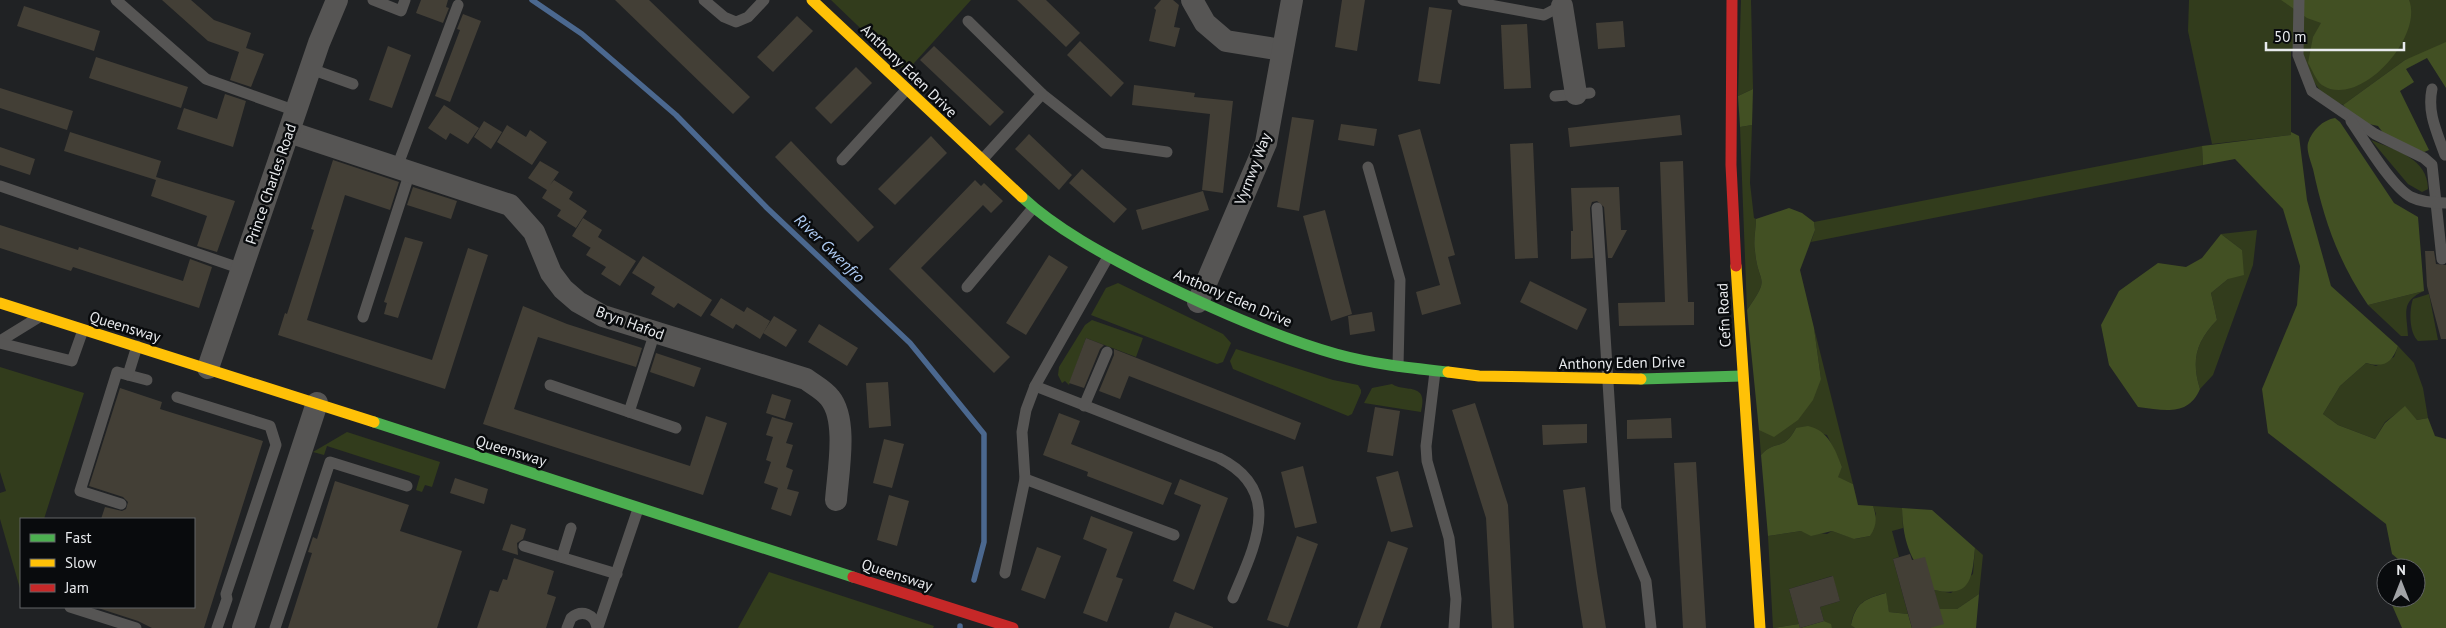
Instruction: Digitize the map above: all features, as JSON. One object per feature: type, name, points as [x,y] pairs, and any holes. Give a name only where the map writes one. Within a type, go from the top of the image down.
[{"type":"street","name":"Prince Charles Road","points":[[208,368],[296,111],[337,0]]},
{"type":"street","name":"Anthony Eden Drive","points":[[812,0],[1033,208],[1108,257],[1198,302],[1309,346],[1337,354],[1435,372],[1514,379],[1607,380],[1742,376]]},
{"type":"street","points":[[1192,0],[1206,23],[1226,41],[1282,50]]},
{"type":"street","name":"Vyrnwy Way","points":[[1198,302],[1266,144],[1292,0]]},
{"type":"street","name":"Cefn Road","points":[[1732,0],[1731,164],[1742,376],[1760,628]]},
{"type":"street","points":[[1566,3],[1573,94]]},
{"type":"street","name":"Bryn Hafod","points":[[289,132],[510,206],[534,232],[551,273],[563,289],[578,302],[603,316],[806,379],[830,398],[837,408],[841,423],[836,500]]},
{"type":"street","name":"Queensway","points":[[0,303],[208,368],[454,450],[639,507],[1013,628]]},
{"type":"street","points":[[243,628],[317,403]]},
{"type":"lane","points":[[116,0],[206,79],[296,111]]},
{"type":"lane","points":[[373,0],[401,11],[405,0]]},
{"type":"lane","points":[[704,0],[724,17],[736,22],[748,17],[764,0]]},
{"type":"lane","points":[[1463,0],[1544,15],[1566,3]]},
{"type":"lane","points":[[2299,0],[2298,55],[2312,91],[2375,134],[2424,158],[2432,165],[2442,203],[2442,260]]},
{"type":"lane","points":[[364,318],[403,169],[458,6]]},
{"type":"lane","points":[[968,21],[1042,94],[1104,143],[1167,152]]},
{"type":"lane","points":[[311,69],[353,84]]},
{"type":"lane","points":[[2432,88],[2429,102],[2430,114],[2446,155],[2432,165]]},
{"type":"lane","points":[[842,160],[906,90]]},
{"type":"lane","points":[[982,160],[1042,94]]},
{"type":"lane","points":[[2347,115],[2391,178],[2411,197],[2442,203]]},
{"type":"lane","points":[[1368,167],[1400,280],[1398,366]]},
{"type":"lane","points":[[0,186],[242,269]]},
{"type":"lane","points":[[967,287],[1033,208]]},
{"type":"lane","points":[[1597,208],[1616,509],[1646,581],[1651,628]]},
{"type":"lane","points":[[1004,573],[1025,479],[1022,432],[1026,410],[1035,386],[1108,257]]},
{"type":"lane","points":[[0,342],[41,316]]},
{"type":"lane","points":[[0,342],[72,362],[83,330]]},
{"type":"lane","points":[[629,412],[655,332]]},
{"type":"lane","points":[[128,375],[137,346]]},
{"type":"lane","points":[[1084,406],[1107,352]]},
{"type":"lane","points":[[121,504],[80,492],[118,372],[147,380]]},
{"type":"lane","points":[[1435,372],[1426,446],[1427,461],[1448,538],[1456,599],[1454,628]]},
{"type":"lane","points":[[550,385],[676,428]]},
{"type":"lane","points":[[1035,386],[1219,458],[1235,466],[1247,477],[1259,507],[1257,540],[1232,598]]},
{"type":"lane","points":[[177,397],[270,426],[276,445],[226,594],[227,599],[217,628]]},
{"type":"lane","points":[[275,628],[330,462],[407,486]]},
{"type":"lane","points":[[1025,479],[1174,534]]},
{"type":"lane","points":[[597,628],[639,507]]},
{"type":"lane","points":[[562,558],[571,528]]},
{"type":"lane","points":[[524,546],[617,574]]},
{"type":"lane","points":[[567,628],[571,618],[575,615],[592,613],[606,604]]},
{"type":"lane","points":[[73,608],[136,628]]},
{"type":"lane","points":[[585,613],[594,618],[597,628]]},
{"type":"green space","points":[[831,0],[971,0],[906,72]]},
{"type":"green space","points":[[1741,0],[1751,0],[1753,89],[1738,96]]},
{"type":"green space","points":[[2189,0],[2446,0],[2446,49],[2405,60],[2343,105],[2325,95],[2314,83],[2301,50],[2291,50],[2291,135],[2212,144],[2188,31]]},
{"type":"green space","points":[[2281,0],[2409,0],[2411,15],[2407,32],[2398,50],[2385,66],[2370,79],[2353,87],[2337,90],[2322,85],[2308,63],[2313,37],[2321,23],[2307,18]]},
{"type":"green space","points":[[2446,42],[2446,88],[2427,58],[2406,69],[2414,82],[2400,91],[2429,150],[2424,152],[2387,138],[2378,126],[2360,122],[2343,105],[2405,60]]},
{"type":"green space","points":[[1753,89],[1752,125],[1740,127],[1738,96]]},
{"type":"green space","points":[[2335,118],[2340,122],[2394,203],[2418,217],[2424,291],[2368,305],[2348,272],[2327,223],[2308,149],[2308,143],[2315,130],[2322,123]]},
{"type":"green space","points":[[1752,125],[1750,183],[1754,218],[1756,219],[1754,247],[1762,280],[1755,299],[1747,310],[1740,127]]},
{"type":"green space","points":[[2291,132],[2299,136],[2307,200],[2331,286],[2398,346],[2393,357],[2386,363],[2378,365],[2366,363],[2340,386],[2323,414],[2338,425],[2375,439],[2385,423],[2405,406],[2417,420],[2428,418],[2435,436],[2446,439],[2446,628],[2402,628],[2393,608],[2426,608],[2426,558],[2397,558],[2392,554],[2386,524],[2268,433],[2262,389],[2297,305],[2300,266],[2283,209],[2235,159],[2203,165],[2202,146],[2291,135]]},
{"type":"green space","points":[[2371,140],[2400,152],[2416,163],[2427,178],[2428,189],[2422,192],[2408,184]]},
{"type":"green space","points":[[2202,146],[2203,165],[1811,242],[1815,230],[1814,222]]},
{"type":"green space","points":[[1789,208],[1802,213],[1814,222],[1815,230],[1800,270],[1814,328],[1821,379],[1813,400],[1798,420],[1774,437],[1759,430],[1747,310],[1759,291],[1762,280],[1754,247],[1756,219]]},
{"type":"green space","points":[[2257,230],[2253,265],[2213,375],[2200,389],[2196,369],[2197,352],[2204,336],[2217,320],[2211,293],[2228,279],[2242,250],[2221,234]]},
{"type":"green space","points":[[2221,234],[2242,250],[2244,275],[2228,279],[2211,293],[2217,320],[2204,336],[2197,352],[2196,369],[2200,389],[2195,398],[2182,408],[2166,410],[2138,407],[2109,365],[2101,325],[2119,291],[2158,263],[2186,267],[2202,258]]},
{"type":"green space","points":[[1118,283],[1223,334],[1231,343],[1223,362],[1217,364],[1091,315],[1106,288]]},
{"type":"green space","points":[[2424,291],[2411,299],[2408,304],[2406,314],[2408,336],[2401,336],[2368,305]]},
{"type":"green space","points":[[2429,294],[2438,340],[2418,341],[2411,327],[2410,315],[2413,299]]},
{"type":"green space","points":[[1092,320],[1143,338],[1136,357],[1086,338],[1069,385],[1065,381],[1062,383],[1058,375],[1059,367],[1085,325]]},
{"type":"green space","points":[[1814,328],[1853,484],[1837,477],[1842,467],[1827,435],[1796,428],[1787,440],[1771,447],[1761,455],[1759,430],[1821,379]]},
{"type":"green space","points":[[2398,346],[2414,363],[2423,388],[2428,418],[2417,420],[2405,407],[2385,422],[2375,439],[2338,425],[2323,414],[2340,386],[2366,363],[2376,366],[2394,357]]},
{"type":"green space","points":[[1236,349],[1333,380],[1358,385],[1361,393],[1352,414],[1348,416],[1233,369],[1230,361]]},
{"type":"green space","points":[[0,367],[84,393],[44,518],[20,518],[20,589],[0,519],[0,493],[6,491],[0,472]]},
{"type":"green space","points":[[1392,384],[1419,392],[1423,402],[1421,412],[1364,403],[1372,388]]},
{"type":"green space","points":[[1808,426],[1821,432],[1830,441],[1842,467],[1838,477],[1853,484],[1858,505],[1873,506],[1876,521],[1870,536],[1854,539],[1832,531],[1811,536],[1801,531],[1768,536],[1761,455],[1771,447],[1787,440],[1796,428]]},
{"type":"green space","points":[[347,432],[440,462],[432,487],[425,485],[422,492],[416,490],[420,476],[327,446],[324,455],[313,452]]},
{"type":"green space","points":[[1873,506],[1902,508],[1903,528],[1892,531],[1899,557],[1893,559],[1908,614],[1889,612],[1885,593],[1862,602],[1851,624],[1855,628],[1832,628],[1830,624],[1824,621],[1820,607],[1840,601],[1832,576],[1789,589],[1799,624],[1773,628],[1768,536],[1801,531],[1827,534],[1832,531],[1855,539],[1870,536],[1876,514]]},
{"type":"green space","points":[[1902,508],[1932,510],[1975,548],[1973,569],[1967,584],[1956,591],[1934,590],[1910,552],[1904,533]]},
{"type":"green space","points":[[1975,548],[1983,555],[1979,594],[1957,609],[1939,609],[1934,590],[1951,593],[1973,574]]},
{"type":"green space","points":[[769,572],[934,626],[933,628],[738,628]]},
{"type":"green space","points":[[1886,593],[1889,612],[1908,614],[1912,628],[1855,628],[1851,625],[1856,611],[1862,603],[1872,597]]},
{"type":"green space","points":[[1979,594],[1976,628],[1930,628],[1939,609],[1957,609]]},
{"type":"green space","points":[[1824,621],[1831,624],[1832,628],[1800,628]]},
{"type":"green space","points":[[1799,624],[1800,628],[1773,628]]},
{"type":"building","points":[[162,0],[191,0],[214,20],[251,33],[246,48],[264,54],[251,87],[230,80],[239,52],[208,41]]},
{"type":"building","points":[[421,0],[448,0],[446,7],[449,8],[443,23],[416,13]]},
{"type":"building","points":[[615,0],[649,0],[750,97],[733,114]]},
{"type":"building","points":[[1017,0],[1046,0],[1080,33],[1066,47]]},
{"type":"building","points":[[1161,0],[1173,0],[1179,5],[1174,27],[1180,28],[1175,47],[1149,41],[1156,10],[1154,8]]},
{"type":"building","points":[[1342,0],[1365,0],[1357,51],[1335,47]]},
{"type":"building","points":[[24,6],[100,31],[94,51],[17,26]]},
{"type":"building","points":[[1429,7],[1452,10],[1440,84],[1418,81]]},
{"type":"building","points":[[463,14],[481,21],[450,102],[435,96],[460,30],[457,29]]},
{"type":"building","points":[[797,16],[813,31],[773,72],[757,57]]},
{"type":"building","points":[[1623,21],[1625,47],[1598,49],[1596,23]]},
{"type":"building","points":[[1527,24],[1531,88],[1504,89],[1501,25]]},
{"type":"building","points":[[1080,41],[1124,83],[1111,97],[1067,55]]},
{"type":"building","points":[[388,46],[411,55],[392,108],[369,100]]},
{"type":"building","points":[[934,46],[1004,112],[990,126],[920,60]]},
{"type":"building","points":[[96,57],[188,87],[181,108],[89,78]]},
{"type":"building","points":[[856,67],[872,83],[831,124],[815,108]]},
{"type":"building","points":[[1134,85],[1195,93],[1194,97],[1233,101],[1223,193],[1202,190],[1210,114],[1132,105]]},
{"type":"building","points":[[0,88],[73,111],[67,130],[0,108]]},
{"type":"building","points":[[225,94],[246,101],[233,147],[177,129],[184,108],[217,119]]},
{"type":"building","points":[[444,105],[479,128],[468,144],[450,133],[446,140],[428,128]]},
{"type":"building","points":[[1680,115],[1682,135],[1570,147],[1568,128]]},
{"type":"building","points":[[1292,117],[1314,120],[1299,211],[1277,207]]},
{"type":"building","points":[[484,121],[502,132],[491,149],[474,137]]},
{"type":"building","points":[[1341,124],[1377,129],[1374,146],[1338,140]]},
{"type":"building","points":[[507,125],[526,137],[530,130],[547,142],[532,165],[497,142]]},
{"type":"building","points":[[1420,129],[1455,255],[1448,257],[1461,304],[1422,315],[1416,292],[1440,285],[1398,135]]},
{"type":"building","points":[[70,132],[161,161],[156,177],[235,201],[217,252],[197,246],[207,216],[151,196],[156,180],[64,151]]},
{"type":"building","points":[[1029,134],[1072,175],[1059,190],[1015,149]]},
{"type":"building","points":[[931,136],[947,153],[895,205],[878,189]]},
{"type":"building","points":[[791,141],[874,227],[858,242],[775,157]]},
{"type":"building","points":[[1533,143],[1538,258],[1515,259],[1510,144]]},
{"type":"building","points":[[0,147],[35,159],[30,175],[0,165]]},
{"type":"building","points":[[333,160],[399,182],[390,210],[345,195],[307,320],[432,360],[468,248],[488,255],[445,389],[278,335],[285,313],[287,314],[314,230],[311,229]]},
{"type":"building","points":[[540,161],[559,172],[550,185],[554,180],[573,192],[569,199],[587,211],[576,228],[557,216],[561,210],[542,198],[547,190],[528,178]]},
{"type":"building","points":[[1683,161],[1688,302],[1694,302],[1694,325],[1619,326],[1618,303],[1665,302],[1660,162]]},
{"type":"building","points":[[1082,169],[1127,209],[1114,223],[1069,183]]},
{"type":"building","points":[[975,180],[981,186],[984,183],[1003,201],[991,213],[983,205],[921,268],[1010,357],[994,373],[889,269]]},
{"type":"building","points":[[413,187],[457,201],[451,219],[407,205]]},
{"type":"building","points":[[1619,187],[1621,230],[1627,230],[1612,258],[1608,258],[1604,207],[1597,201],[1592,202],[1590,208],[1593,258],[1571,259],[1571,231],[1573,231],[1571,188]]},
{"type":"building","points":[[1203,191],[1209,210],[1142,230],[1136,210]]},
{"type":"building","points":[[1325,210],[1352,314],[1331,321],[1303,216]]},
{"type":"building","points":[[583,218],[602,230],[598,237],[636,261],[620,286],[601,274],[606,267],[586,255],[591,248],[572,236]]},
{"type":"building","points":[[0,225],[78,250],[79,247],[183,281],[190,259],[212,267],[199,308],[73,267],[71,271],[0,248]]},
{"type":"building","points":[[405,237],[423,242],[398,318],[384,314],[387,303],[384,302]]},
{"type":"building","points":[[2425,251],[2434,251],[2436,264],[2446,265],[2446,339],[2441,339],[2427,286]]},
{"type":"building","points":[[1049,255],[1068,267],[1026,335],[1006,323]]},
{"type":"building","points":[[643,256],[712,300],[701,317],[678,303],[674,308],[651,294],[655,287],[632,273]]},
{"type":"building","points":[[1530,281],[1587,309],[1577,330],[1520,302]]},
{"type":"building","points":[[721,298],[744,312],[747,307],[770,321],[760,339],[736,324],[733,329],[710,315]]},
{"type":"building","points":[[523,306],[567,324],[642,348],[636,367],[538,337],[514,409],[690,466],[706,416],[727,423],[703,495],[483,424]]},
{"type":"building","points":[[1372,312],[1375,331],[1350,335],[1348,316]]},
{"type":"building","points":[[774,316],[797,330],[786,347],[763,333]]},
{"type":"building","points":[[819,324],[858,348],[847,366],[808,342]]},
{"type":"building","points":[[1086,338],[1104,345],[1100,349],[1084,388],[1069,383]]},
{"type":"building","points":[[1114,349],[1301,423],[1295,440],[1129,376],[1120,399],[1099,391],[1114,355]]},
{"type":"building","points":[[656,353],[701,368],[694,387],[650,372]]},
{"type":"building","points":[[888,382],[891,426],[869,428],[866,383]]},
{"type":"building","points":[[120,388],[162,402],[160,409],[263,441],[204,628],[152,628],[138,621],[98,608],[195,608],[195,518],[101,518],[105,507],[122,511],[126,509],[128,502],[123,497],[89,486]]},
{"type":"building","points":[[772,394],[791,400],[785,419],[766,413]]},
{"type":"building","points":[[1475,403],[1508,505],[1514,628],[1492,628],[1486,518],[1452,410]]},
{"type":"building","points":[[1375,407],[1400,411],[1393,456],[1367,452]]},
{"type":"building","points":[[1059,413],[1080,421],[1071,444],[1172,483],[1163,505],[1087,476],[1088,472],[1043,455]]},
{"type":"building","points":[[772,417],[793,423],[786,443],[793,445],[786,467],[793,470],[787,489],[799,492],[791,516],[771,509],[778,488],[764,483],[771,462],[766,460],[773,437],[766,435]]},
{"type":"building","points":[[1671,418],[1672,438],[1627,439],[1627,420]]},
{"type":"building","points":[[1587,424],[1587,443],[1543,445],[1542,425]]},
{"type":"building","points":[[884,439],[904,444],[892,488],[873,483]]},
{"type":"building","points":[[1696,462],[1706,628],[1683,628],[1674,463]]},
{"type":"building","points":[[1303,466],[1317,523],[1295,528],[1281,472]]},
{"type":"building","points":[[1398,471],[1413,527],[1391,532],[1376,477]]},
{"type":"building","points":[[455,478],[488,489],[484,504],[450,493]]},
{"type":"building","points":[[1180,479],[1228,498],[1194,590],[1173,581],[1201,505],[1174,494]]},
{"type":"building","points":[[335,481],[409,505],[400,531],[462,551],[437,628],[288,628],[312,553],[308,552],[313,537],[317,539]]},
{"type":"building","points":[[1585,487],[1606,628],[1583,628],[1577,590],[1563,490]]},
{"type":"building","points":[[889,495],[909,501],[897,546],[877,540]]},
{"type":"building","points":[[1091,516],[1133,532],[1116,577],[1123,579],[1107,622],[1083,613],[1107,549],[1083,539]]},
{"type":"building","points":[[511,524],[526,529],[523,539],[517,543],[518,555],[502,550]]},
{"type":"building","points":[[1297,536],[1318,544],[1288,627],[1267,620]]},
{"type":"building","points":[[1388,541],[1408,548],[1380,628],[1357,628]]},
{"type":"building","points":[[1037,547],[1061,556],[1045,599],[1021,590]]},
{"type":"building","points":[[1910,554],[1912,560],[1925,557],[1944,624],[1930,628],[1912,628],[1893,559]]},
{"type":"building","points":[[514,558],[554,571],[547,594],[556,597],[546,628],[477,628],[490,590],[498,592],[503,579],[507,580]]},
{"type":"building","points":[[1833,576],[1840,601],[1820,607],[1824,621],[1800,628],[1789,589]]},
{"type":"building","points":[[1175,612],[1213,627],[1213,628],[1169,628]]},
{"type":"waterway","name":"River Gwenfro","points":[[532,0],[582,34],[676,115],[767,208],[910,343],[984,434],[984,542],[974,580]]},
{"type":"traffic: fast","points":[[1022,197],[1065,231],[1098,250],[1130,268],[1240,320],[1336,354],[1392,365],[1448,372]]},
{"type":"traffic: fast","points":[[1641,379],[1742,376]]},
{"type":"traffic: fast","points":[[374,422],[853,577]]},
{"type":"traffic: slow","points":[[812,0],[1022,197]]},
{"type":"traffic: slow","points":[[1736,266],[1760,628]]},
{"type":"traffic: slow","points":[[0,303],[374,422]]},
{"type":"traffic: slow","points":[[1448,372],[1479,376],[1641,379]]},
{"type":"traffic: jam","points":[[1732,0],[1731,165],[1736,266]]},
{"type":"traffic: jam","points":[[853,577],[1013,628]]}]
